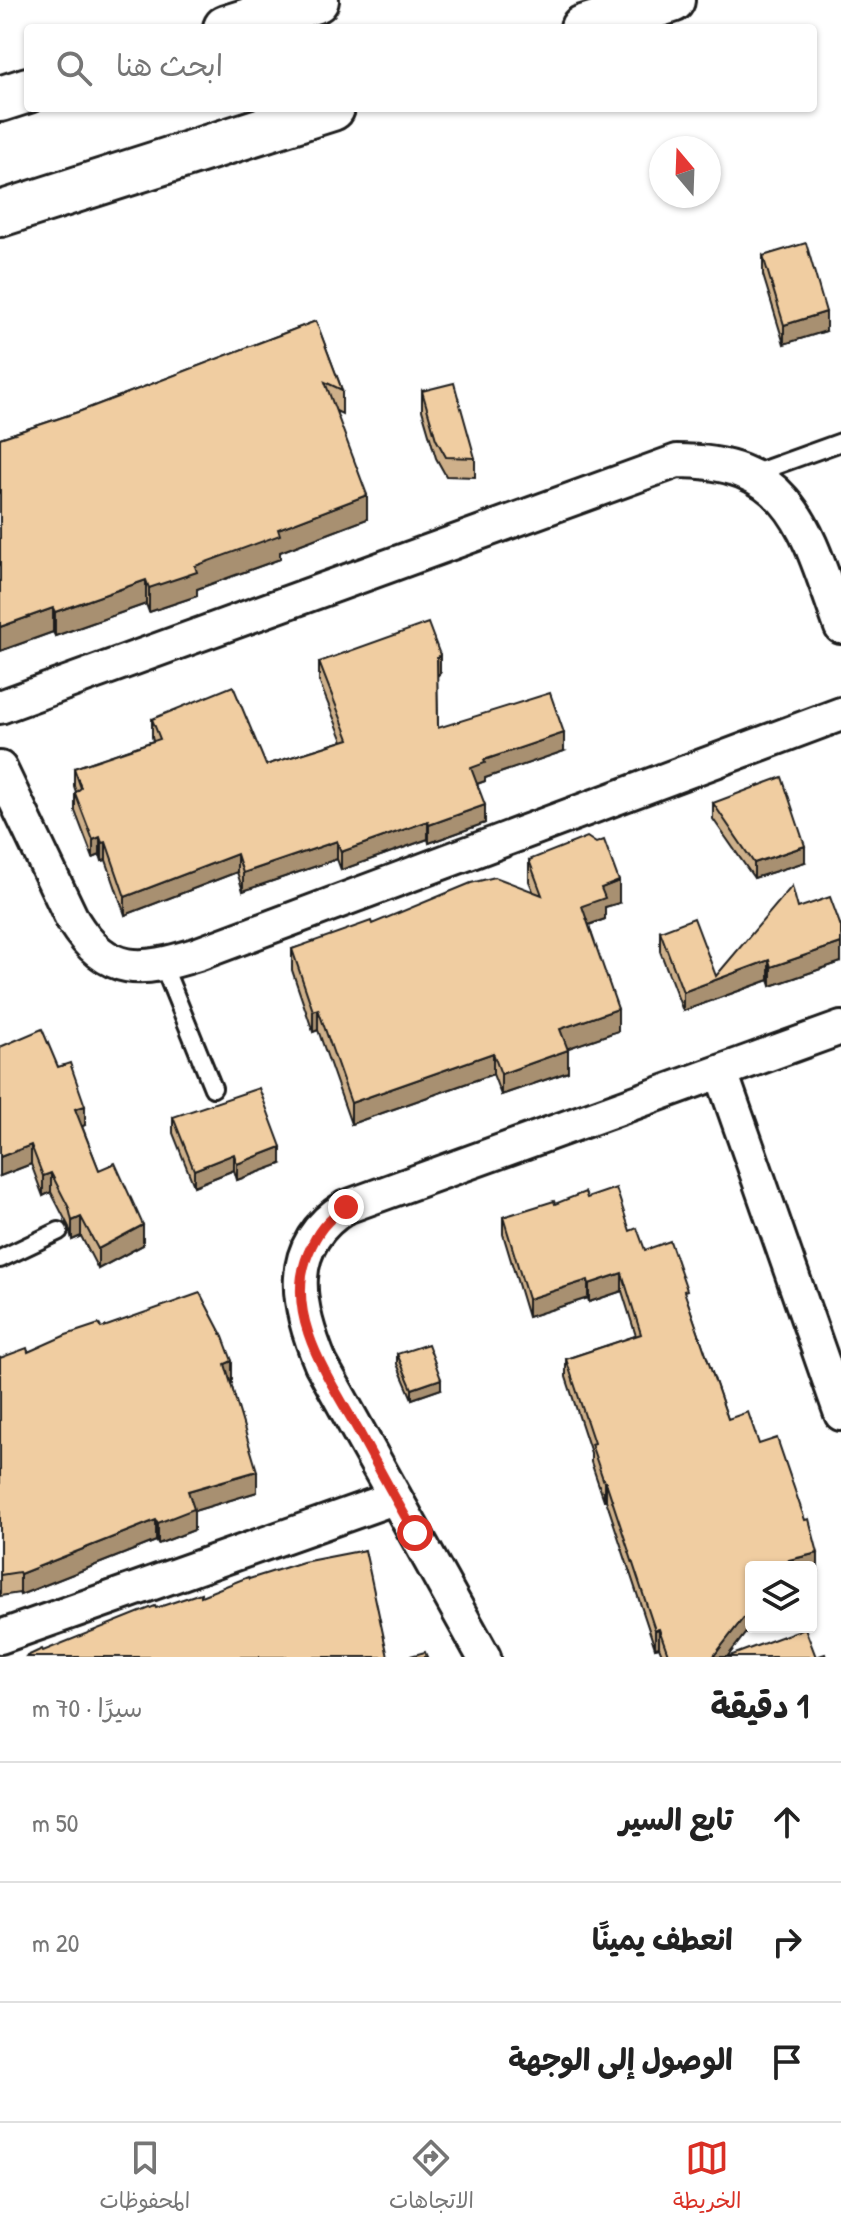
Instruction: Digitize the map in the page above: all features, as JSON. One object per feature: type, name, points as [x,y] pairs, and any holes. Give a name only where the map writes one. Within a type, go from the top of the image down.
[{"type":"street","points":[[239,24],[316,0]]},
{"type":"street","points":[[596,24],[672,0]]},
{"type":"street","points":[[0,99],[24,91]]},
{"type":"street","points":[[0,214],[319,112]]},
{"type":"street","points":[[0,707],[677,461],[708,461],[752,474],[787,501],[809,539],[841,627]]},
{"type":"street","points":[[0,768],[73,921],[87,943],[109,960],[136,968],[163,965],[841,714]]},
{"type":"street","points":[[484,1657],[321,1364],[307,1329],[300,1299],[302,1269],[313,1241],[327,1219],[346,1207],[841,1028]]},
{"type":"street","points":[[721,1072],[830,1348],[841,1414]]},
{"type":"street","points":[[0,1637],[394,1498]]},
{"type":"lane","points":[[752,474],[841,442]]},
{"type":"lane","points":[[163,965],[213,1088]]},
{"type":"lane","points":[[0,1259],[59,1231]]},
{"type":"building","points":[[806,243],[826,312],[784,325],[763,256]]},
{"type":"building","points":[[316,321],[342,390],[325,382],[367,495],[278,529],[280,535],[195,566],[197,572],[149,588],[146,580],[55,612],[53,608],[0,627],[0,438],[81,411]]},
{"type":"building","points":[[454,383],[475,458],[446,457],[436,439],[422,391]]},
{"type":"building","points":[[428,623],[440,655],[437,658],[438,728],[550,693],[564,733],[484,760],[485,763],[471,768],[485,805],[429,825],[428,821],[341,852],[337,841],[243,873],[237,854],[125,897],[106,842],[102,843],[100,837],[93,840],[75,793],[81,788],[74,768],[160,739],[152,719],[233,686],[266,765],[349,739],[319,662]]},
{"type":"building","points":[[782,777],[805,846],[754,863],[713,803]]},
{"type":"building","points":[[587,837],[596,843],[604,840],[619,881],[601,888],[605,898],[582,906],[618,1009],[560,1029],[568,1050],[501,1074],[493,1053],[351,1103],[318,1009],[313,1011],[292,949],[371,921],[372,924],[471,883],[495,877],[542,895],[529,860]]},
{"type":"building","points":[[792,886],[798,908],[830,897],[841,927],[841,943],[771,967],[769,960],[683,992],[660,931],[694,918],[716,976]]},
{"type":"building","points":[[42,1029],[58,1067],[70,1063],[85,1106],[75,1109],[99,1170],[115,1163],[143,1225],[98,1249],[81,1217],[72,1221],[69,1208],[51,1173],[43,1176],[31,1145],[0,1157],[0,1047]]},
{"type":"building","points":[[259,1088],[281,1147],[237,1164],[234,1154],[194,1170],[173,1117]]},
{"type":"building","points":[[616,1188],[630,1231],[637,1228],[645,1250],[670,1241],[728,1419],[748,1412],[759,1444],[777,1438],[805,1520],[809,1519],[818,1553],[788,1561],[745,1561],[745,1616],[713,1657],[669,1657],[659,1629],[655,1630],[591,1444],[594,1443],[566,1359],[641,1334],[622,1273],[528,1299],[503,1217],[554,1201],[555,1204],[585,1192],[587,1198]]},
{"type":"building","points":[[200,1293],[232,1361],[225,1364],[257,1471],[188,1491],[194,1509],[158,1523],[156,1520],[20,1574],[0,1575],[0,1358],[27,1348],[28,1352],[66,1335],[99,1324],[101,1328]]},
{"type":"building","points":[[428,1344],[441,1379],[412,1389],[397,1354]]},
{"type":"building","points":[[365,1550],[388,1657],[25,1657],[155,1606],[201,1593],[201,1596],[248,1577],[303,1562]]},
{"type":"building","points":[[792,1633],[807,1633],[816,1657],[727,1657]]},
{"type":"building","points":[[425,1652],[427,1657],[407,1657]]},
{"type":"route","points":[[346,1207],[327,1219],[313,1241],[302,1269],[300,1299],[307,1329],[321,1364],[415,1533]]}]
